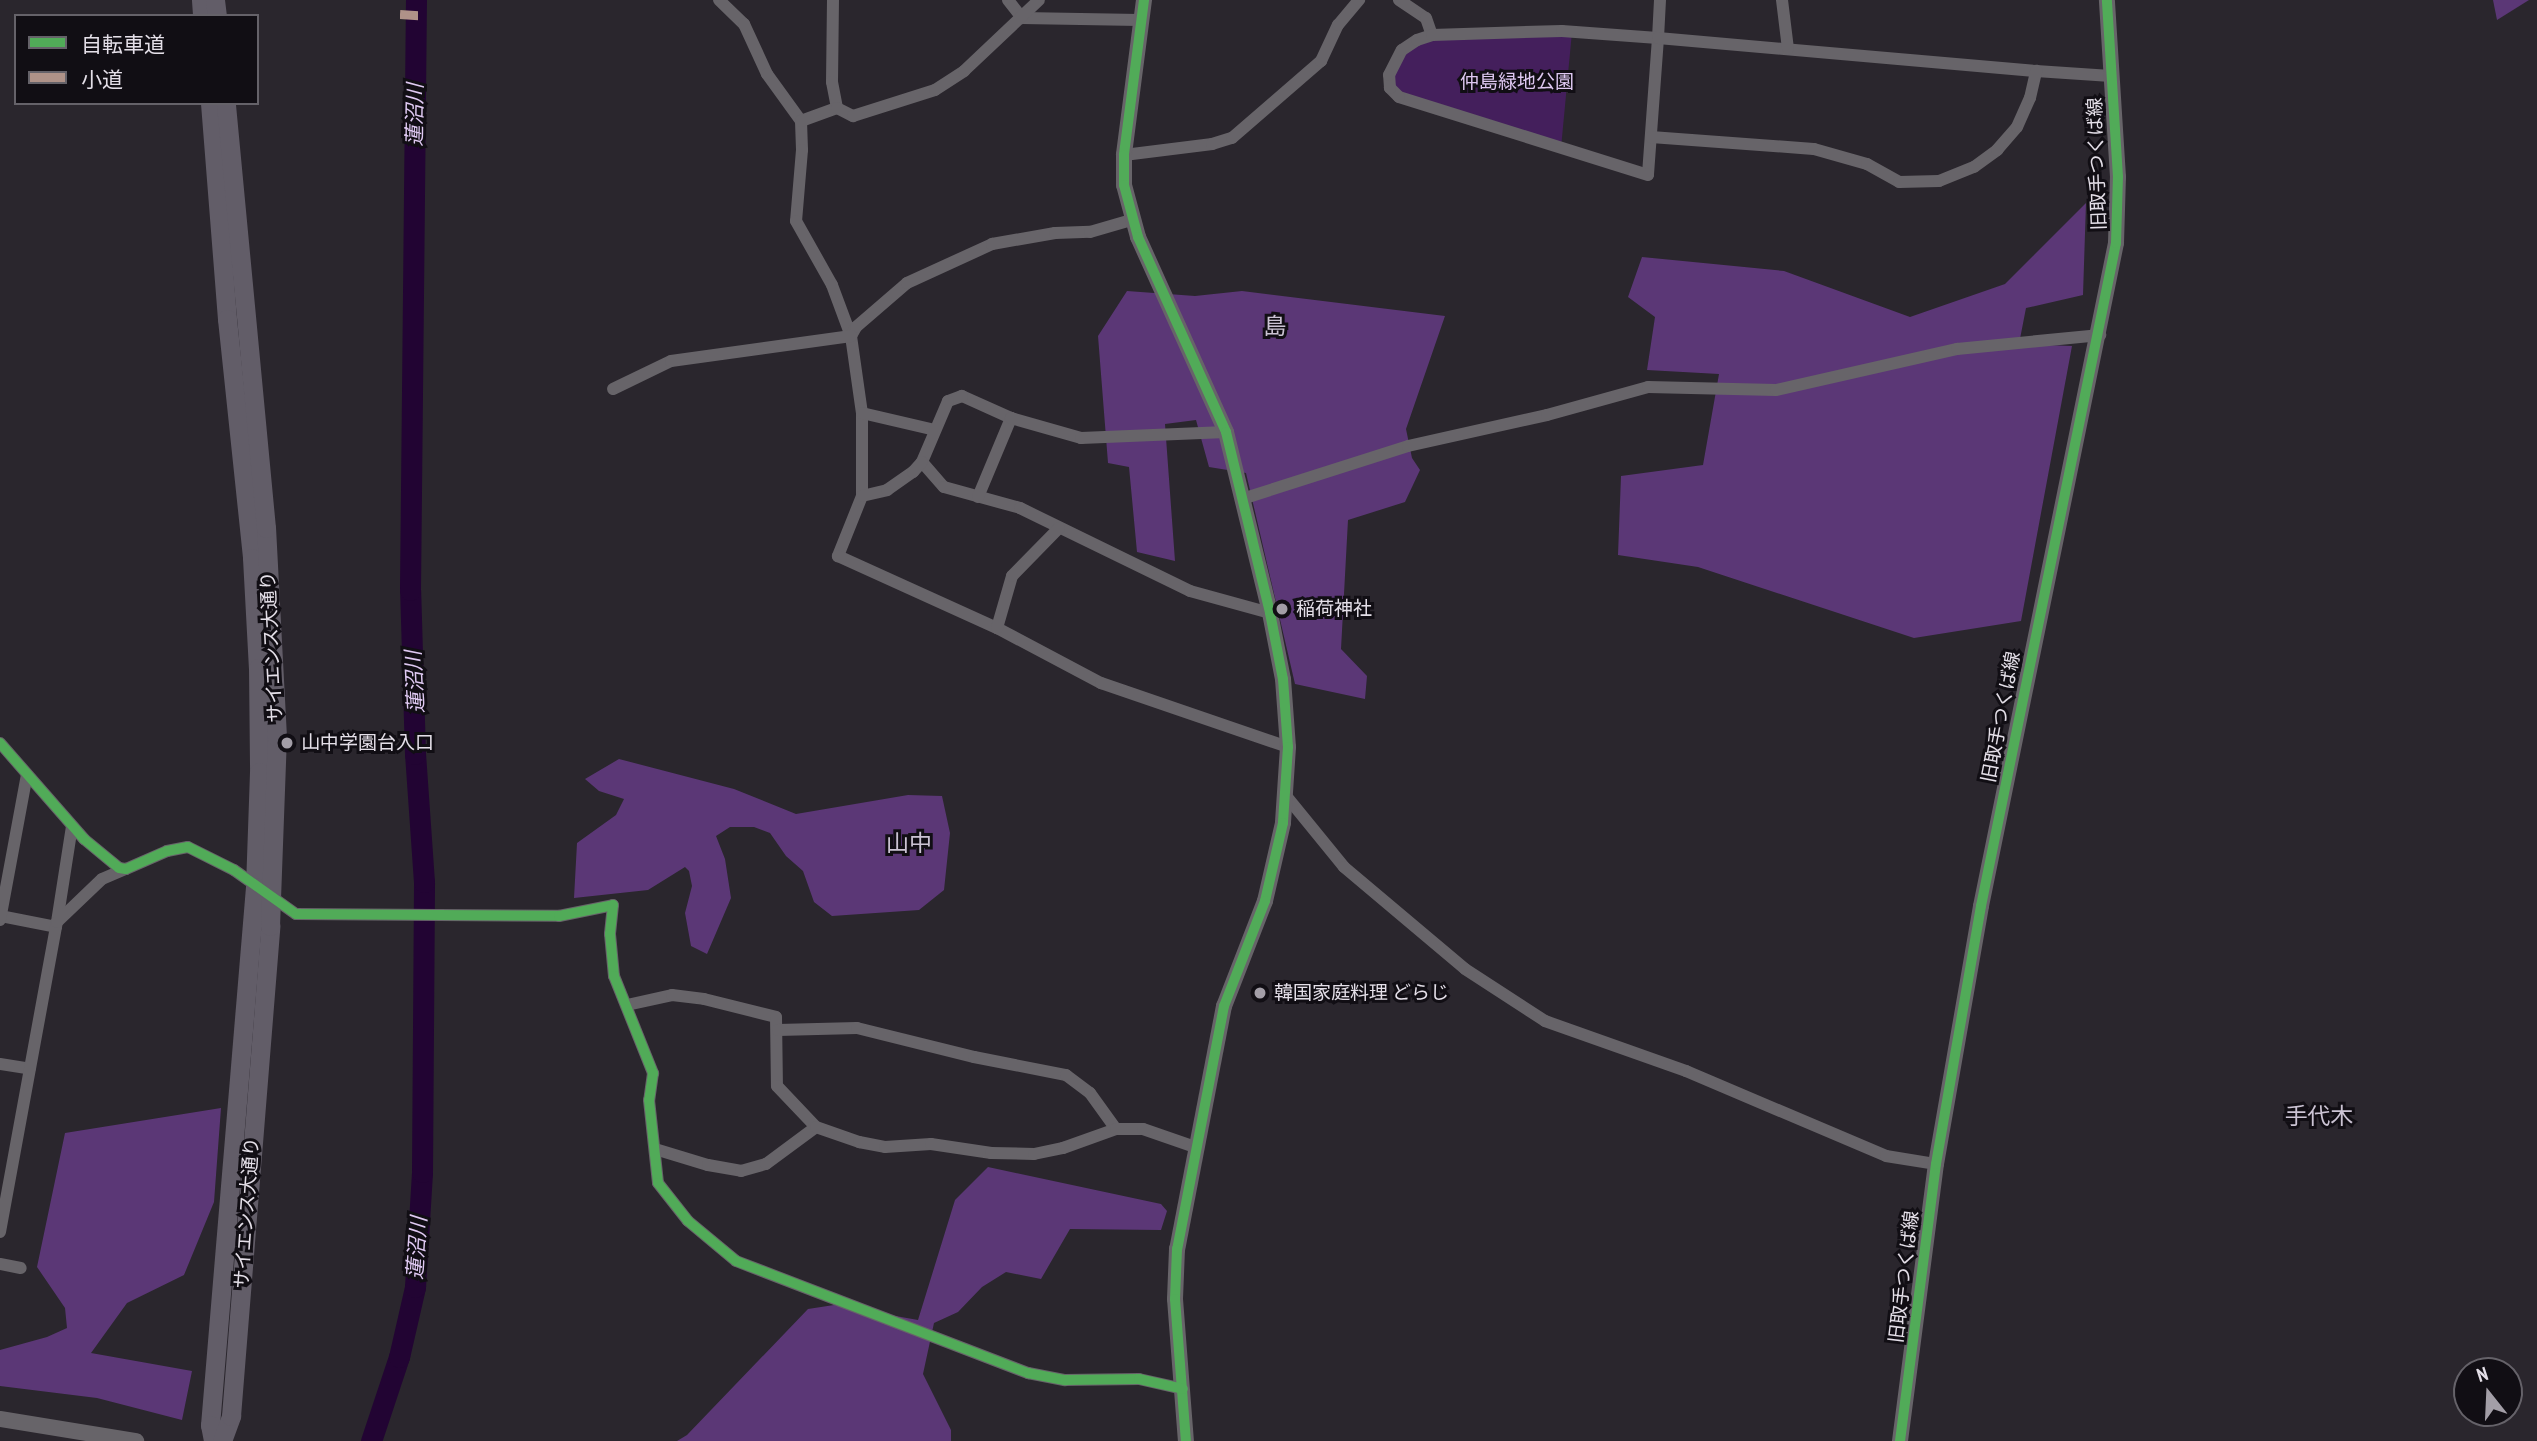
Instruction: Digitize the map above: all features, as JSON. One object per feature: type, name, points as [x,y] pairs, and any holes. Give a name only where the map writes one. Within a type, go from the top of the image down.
[{"type":"main road","name":"サイエンス大通り","points":[[210,105],[227,319],[253,572],[258,681],[255,887],[211,1412],[213,1441]]},
{"type":"main road","name":"サイエンス大通り","points":[[222,1441],[231,1416],[272,900],[276,737],[266,528],[226,105]]},
{"type":"street","points":[[719,0],[744,24],[767,74],[801,121],[802,150],[796,221],[832,285],[851,336],[862,413],[862,496],[838,556],[997,628],[1101,683],[1288,747]]},
{"type":"street","points":[[834,0],[832,82],[837,108]]},
{"type":"street","points":[[1008,0],[1022,18]]},
{"type":"street","points":[[801,121],[837,108],[853,116],[935,90],[964,71],[1039,0]]},
{"type":"street","points":[[1144,0],[1139,20],[1124,155],[1124,186],[1131,220],[1226,432],[1270,613],[1283,679],[1288,747],[1287,797],[1265,901],[1224,1006],[1177,1249],[1175,1299],[1186,1441]]},
{"type":"street","points":[[1124,155],[1212,144],[1232,138],[1321,61],[1338,25],[1359,0]]},
{"type":"street","points":[[1399,0],[1426,18],[1432,35]]},
{"type":"street","points":[[1660,0],[1658,38],[1648,175],[1399,97],[1390,88],[1389,75],[1402,50],[1417,40],[1432,35],[1562,31],[1658,38],[2036,71],[2111,76]]},
{"type":"street","points":[[1782,0],[1787,50]]},
{"type":"street","name":"旧取手つくば線","points":[[1900,1441],[1936,1164],[1981,906],[2061,508],[2100,335],[2116,243],[2118,177],[2107,0]]},
{"type":"street","points":[[1022,18],[1139,20]]},
{"type":"street","points":[[1651,137],[1814,149],[1867,164],[1899,182],[1939,181],[1974,167],[1997,150],[2017,127],[2030,98],[2036,71]]},
{"type":"street","points":[[613,388],[671,361],[851,336],[865,319],[907,283],[992,244],[1055,233],[1090,232],[1131,220]]},
{"type":"street","points":[[1242,499],[1408,446],[1547,415],[1648,387],[1776,390],[1944,351],[2100,335]]},
{"type":"street","points":[[862,496],[887,490],[913,472],[922,462],[948,401],[962,396],[1011,418],[1081,439],[1226,432]]},
{"type":"street","points":[[862,413],[935,429]]},
{"type":"street","points":[[978,496],[1011,418]]},
{"type":"street","points":[[922,462],[944,487],[1020,508],[1191,591],[1270,613]]},
{"type":"street","points":[[997,628],[1012,576],[1059,528]]},
{"type":"street","points":[[0,743],[72,826],[119,868],[126,869]]},
{"type":"street","points":[[27,774],[0,918],[57,924]]},
{"type":"street","points":[[1287,797],[1344,867],[1465,969],[1545,1021],[1686,1071],[1886,1156],[1936,1164]]},
{"type":"street","points":[[0,1232],[57,924],[72,826]]},
{"type":"street","points":[[57,924],[102,879],[167,851],[188,847],[234,870],[272,900],[296,914],[559,916],[613,905],[610,934],[614,976],[653,1073],[649,1100],[658,1183],[666,1197],[688,1221],[736,1261],[1028,1373],[1065,1380],[1139,1379],[1183,1389]]},
{"type":"street","points":[[627,1005],[672,995],[704,999],[776,1017],[777,1086],[816,1127],[859,1142],[885,1147],[931,1144],[991,1153],[1034,1154],[1063,1148],[1116,1129],[1143,1129],[1195,1147]]},
{"type":"street","points":[[778,1030],[857,1028],[924,1042],[974,1058],[1066,1075],[1090,1093],[1116,1129]]},
{"type":"street","points":[[0,1064],[30,1069]]},
{"type":"street","points":[[655,1149],[708,1166],[741,1171],[766,1164],[816,1127]]},
{"type":"street","points":[[0,1264],[21,1268]]},
{"type":"street","points":[[0,1419],[136,1441]]},
{"type":"green space","name":"仲島緑地公園","points":[[1572,32],[1561,148],[1399,97],[1389,75],[1417,40]]},
{"type":"shaded area","points":[[2493,0],[2529,0],[2497,20]]},
{"type":"shaded area","points":[[2086,203],[2083,295],[2026,308],[2019,344],[2072,346],[2021,621],[1914,638],[1698,567],[1618,555],[1621,476],[1703,465],[1719,374],[1647,370],[1655,317],[1628,297],[1642,257],[1784,271],[1910,317],[2005,284]]},
{"type":"shaded area","points":[[1127,291],[1195,296],[1242,291],[1445,316],[1406,429],[1412,458],[1420,470],[1405,502],[1348,520],[1341,649],[1367,676],[1365,699],[1295,684],[1246,473],[1209,467],[1196,420],[1165,424],[1175,561],[1137,552],[1129,467],[1108,463],[1098,336]]},
{"type":"shaded area","points":[[619,759],[734,789],[796,814],[908,795],[942,796],[950,833],[944,890],[919,910],[832,916],[814,902],[803,871],[786,856],[770,833],[754,827],[730,827],[716,836],[725,859],[731,898],[707,954],[691,946],[685,913],[692,886],[689,871],[685,867],[648,890],[574,898],[577,843],[616,815],[624,799],[599,791],[585,779]]},
{"type":"shaded area","points":[[221,1108],[214,1202],[184,1275],[127,1303],[91,1353],[192,1371],[182,1420],[97,1398],[0,1386],[0,1350],[47,1337],[67,1328],[65,1308],[37,1267],[65,1133]]},
{"type":"shaded area","points":[[988,1167],[1161,1204],[1167,1211],[1161,1230],[1070,1229],[1041,1279],[1006,1272],[982,1287],[958,1312],[934,1323],[923,1374],[951,1430],[951,1441],[677,1441],[687,1435],[808,1309],[834,1305],[918,1320],[955,1200]]},
{"type":"waterway","name":"蓮沼川","points":[[371,1441],[399,1357],[415,1287],[422,1172],[424,882],[415,754],[410,590],[416,0]]},
{"type":"marked path","points":[[400,14],[426,16]]},
{"type":"cycle path","points":[[1144,0],[1124,155],[1124,185],[1138,237],[1226,432],[1270,613],[1283,679],[1288,747],[1283,823],[1265,901],[1224,1006],[1177,1249],[1175,1299],[1186,1441]]},
{"type":"cycle path","points":[[1900,1441],[1936,1164],[1981,906],[2116,243],[2118,177],[2107,0]]},
{"type":"cycle path","points":[[0,743],[84,839],[119,868],[126,869],[167,851],[188,847],[234,870],[296,914],[559,916],[613,905],[610,934],[614,976],[653,1073],[649,1100],[658,1183],[688,1221],[736,1261],[1028,1373],[1065,1380],[1139,1379],[1183,1389]]},
{"type":"place","name":"稲荷神社","points":[[1282,609]]},
{"type":"place","name":"山中学園台入口","points":[[287,743]]},
{"type":"place","name":"韓国家庭料理 どらじ","points":[[1260,993]]},
{"type":"district","name":"島","points":[[1275,326]]},
{"type":"district","name":"山中","points":[[909,843]]},
{"type":"district","name":"手代木","points":[[2319,1116]]}]
